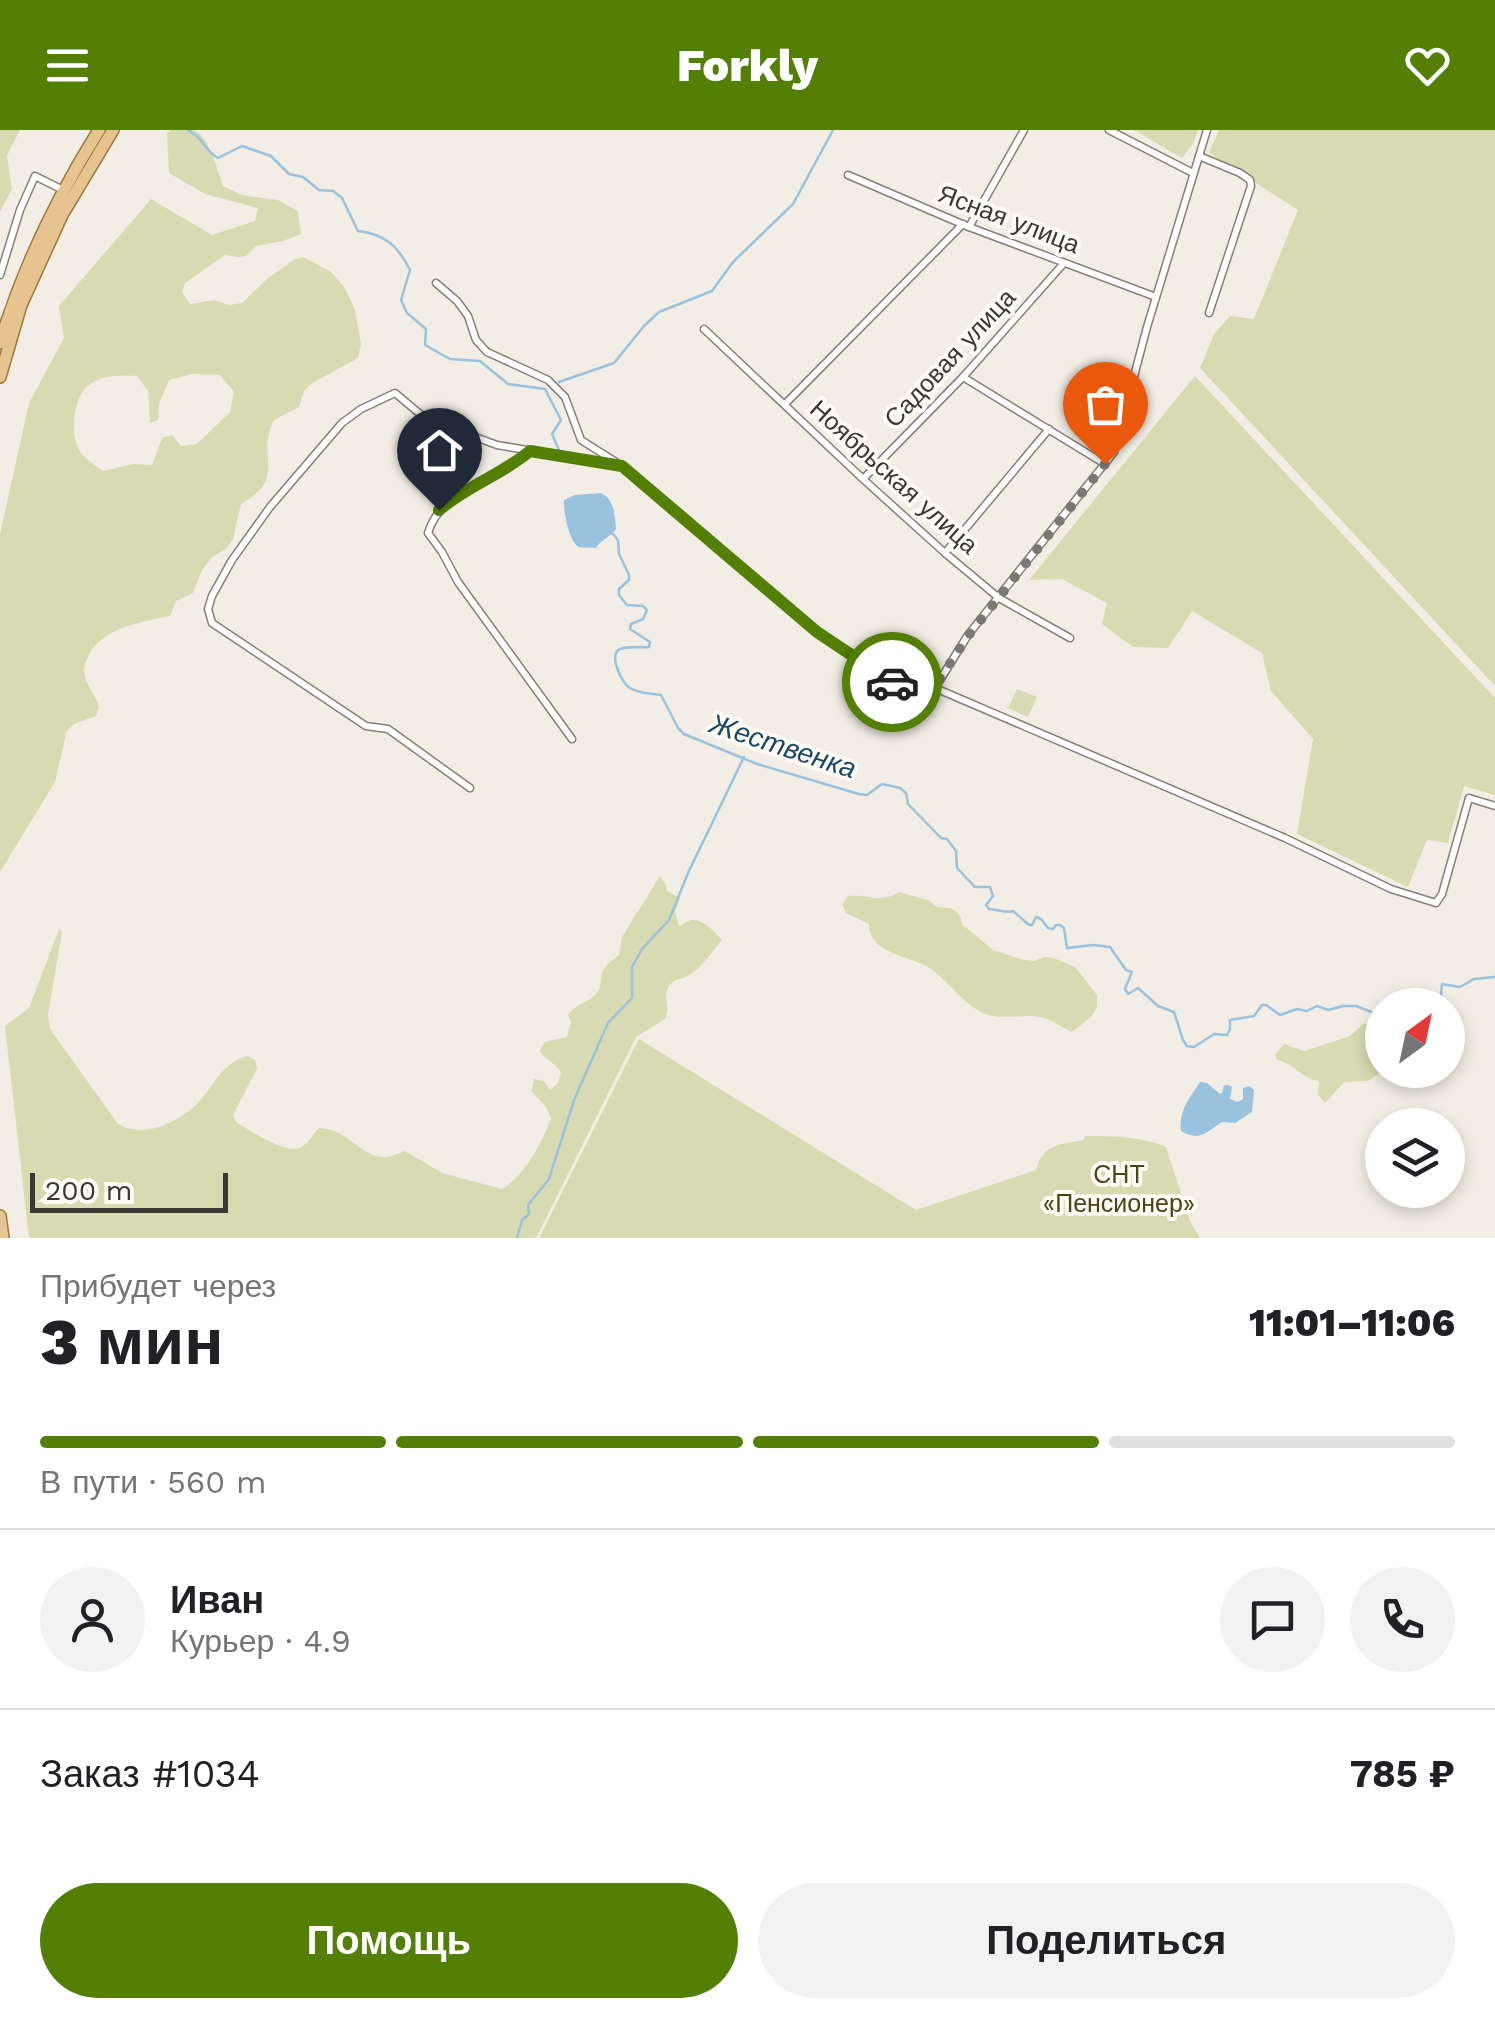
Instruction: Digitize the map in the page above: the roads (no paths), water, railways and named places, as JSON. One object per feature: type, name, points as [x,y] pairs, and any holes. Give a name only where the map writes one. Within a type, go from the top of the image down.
[{"type":"main road","points":[[0,377],[21,305],[98,130]]},
{"type":"main road","points":[[0,343],[13,300],[63,190],[113,130]]},
{"type":"main road","points":[[0,1216],[3,1238]]},
{"type":"street","points":[[785,404],[966,225],[1024,130]]},
{"type":"street","points":[[1109,130],[1193,173]]},
{"type":"street","points":[[934,688],[968,636],[1114,452],[1207,130]]},
{"type":"street","points":[[1198,156],[1240,173],[1250,180],[1251,186],[1209,313]]},
{"type":"street","name":"Ясная улица","points":[[848,175],[966,225],[1156,297]]},
{"type":"street","points":[[0,274],[20,210],[36,176],[63,190]]},
{"type":"street","name":"Садовая улица","points":[[863,480],[963,377],[1064,263]]},
{"type":"street","points":[[436,284],[457,301],[468,316],[476,340],[487,352],[548,380],[565,396],[581,440],[622,466],[817,632],[887,680],[907,687],[934,688],[1285,838],[1391,889],[1436,902],[1442,894],[1468,798],[1495,806]]},
{"type":"street","name":"Ноябрьская улица","points":[[704,329],[944,553],[999,598],[1070,638]]},
{"type":"street","points":[[963,377],[1105,464]]},
{"type":"street","points":[[470,788],[388,729],[366,726],[212,623],[208,610],[212,596],[270,506],[342,423],[375,401],[396,393],[426,420],[497,445],[622,466]]},
{"type":"street","points":[[944,553],[1048,429]]},
{"type":"street","points":[[530,451],[507,469],[448,502],[439,510],[428,533],[458,582],[572,739]]},
{"type":"water","points":[[600,493],[611,503],[616,529],[596,548],[579,547],[570,533],[564,500]]},
{"type":"water","points":[[1200,1082],[1220,1094],[1224,1085],[1232,1087],[1230,1099],[1238,1102],[1243,1099],[1243,1088],[1249,1086],[1254,1090],[1252,1112],[1235,1123],[1222,1122],[1199,1136],[1181,1131],[1183,1111]]},
{"type":"waterway","name":"Жественка","points":[[188,130],[218,158],[242,146],[271,156],[289,174],[303,177],[319,190],[333,191],[342,198],[358,231],[383,238],[410,270],[401,300],[407,313],[426,329],[425,345],[450,359],[480,361],[508,384],[545,389],[561,420],[552,434],[559,450]]},
{"type":"waterway","points":[[559,382],[614,363],[659,312],[712,291],[733,262],[793,204],[833,130]]},
{"type":"waterway","name":"Жественка","points":[[613,534],[629,575],[619,595],[627,605],[647,610],[643,619],[631,624],[630,629],[650,642],[649,647],[617,651],[618,671],[630,688],[661,695],[684,734],[757,764],[859,794],[867,795],[882,784],[900,788],[906,793],[908,804],[956,851],[957,868],[975,887],[990,887],[993,896],[986,905],[989,909],[1013,911],[1029,925],[1036,917],[1048,928],[1060,925],[1067,948],[1110,947],[1126,970],[1132,972],[1125,989],[1128,994],[1138,988],[1158,1006],[1174,1012],[1187,1046],[1194,1047],[1214,1034],[1227,1035],[1230,1020],[1254,1016],[1262,1005],[1280,1015],[1317,1006],[1328,1010],[1343,1006],[1365,1009]]},
{"type":"waterway","points":[[517,1238],[522,1220],[529,1214],[528,1205],[549,1179],[574,1100],[608,1023],[632,998],[632,967],[642,949],[669,920],[744,757]]},
{"type":"waterway","name":"Жественка","points":[[1442,988],[1442,984],[1460,987],[1474,979],[1495,977]]},
{"type":"park label","name":"СНТ «Пенсионер»","points":[[1119,1188]]}]
